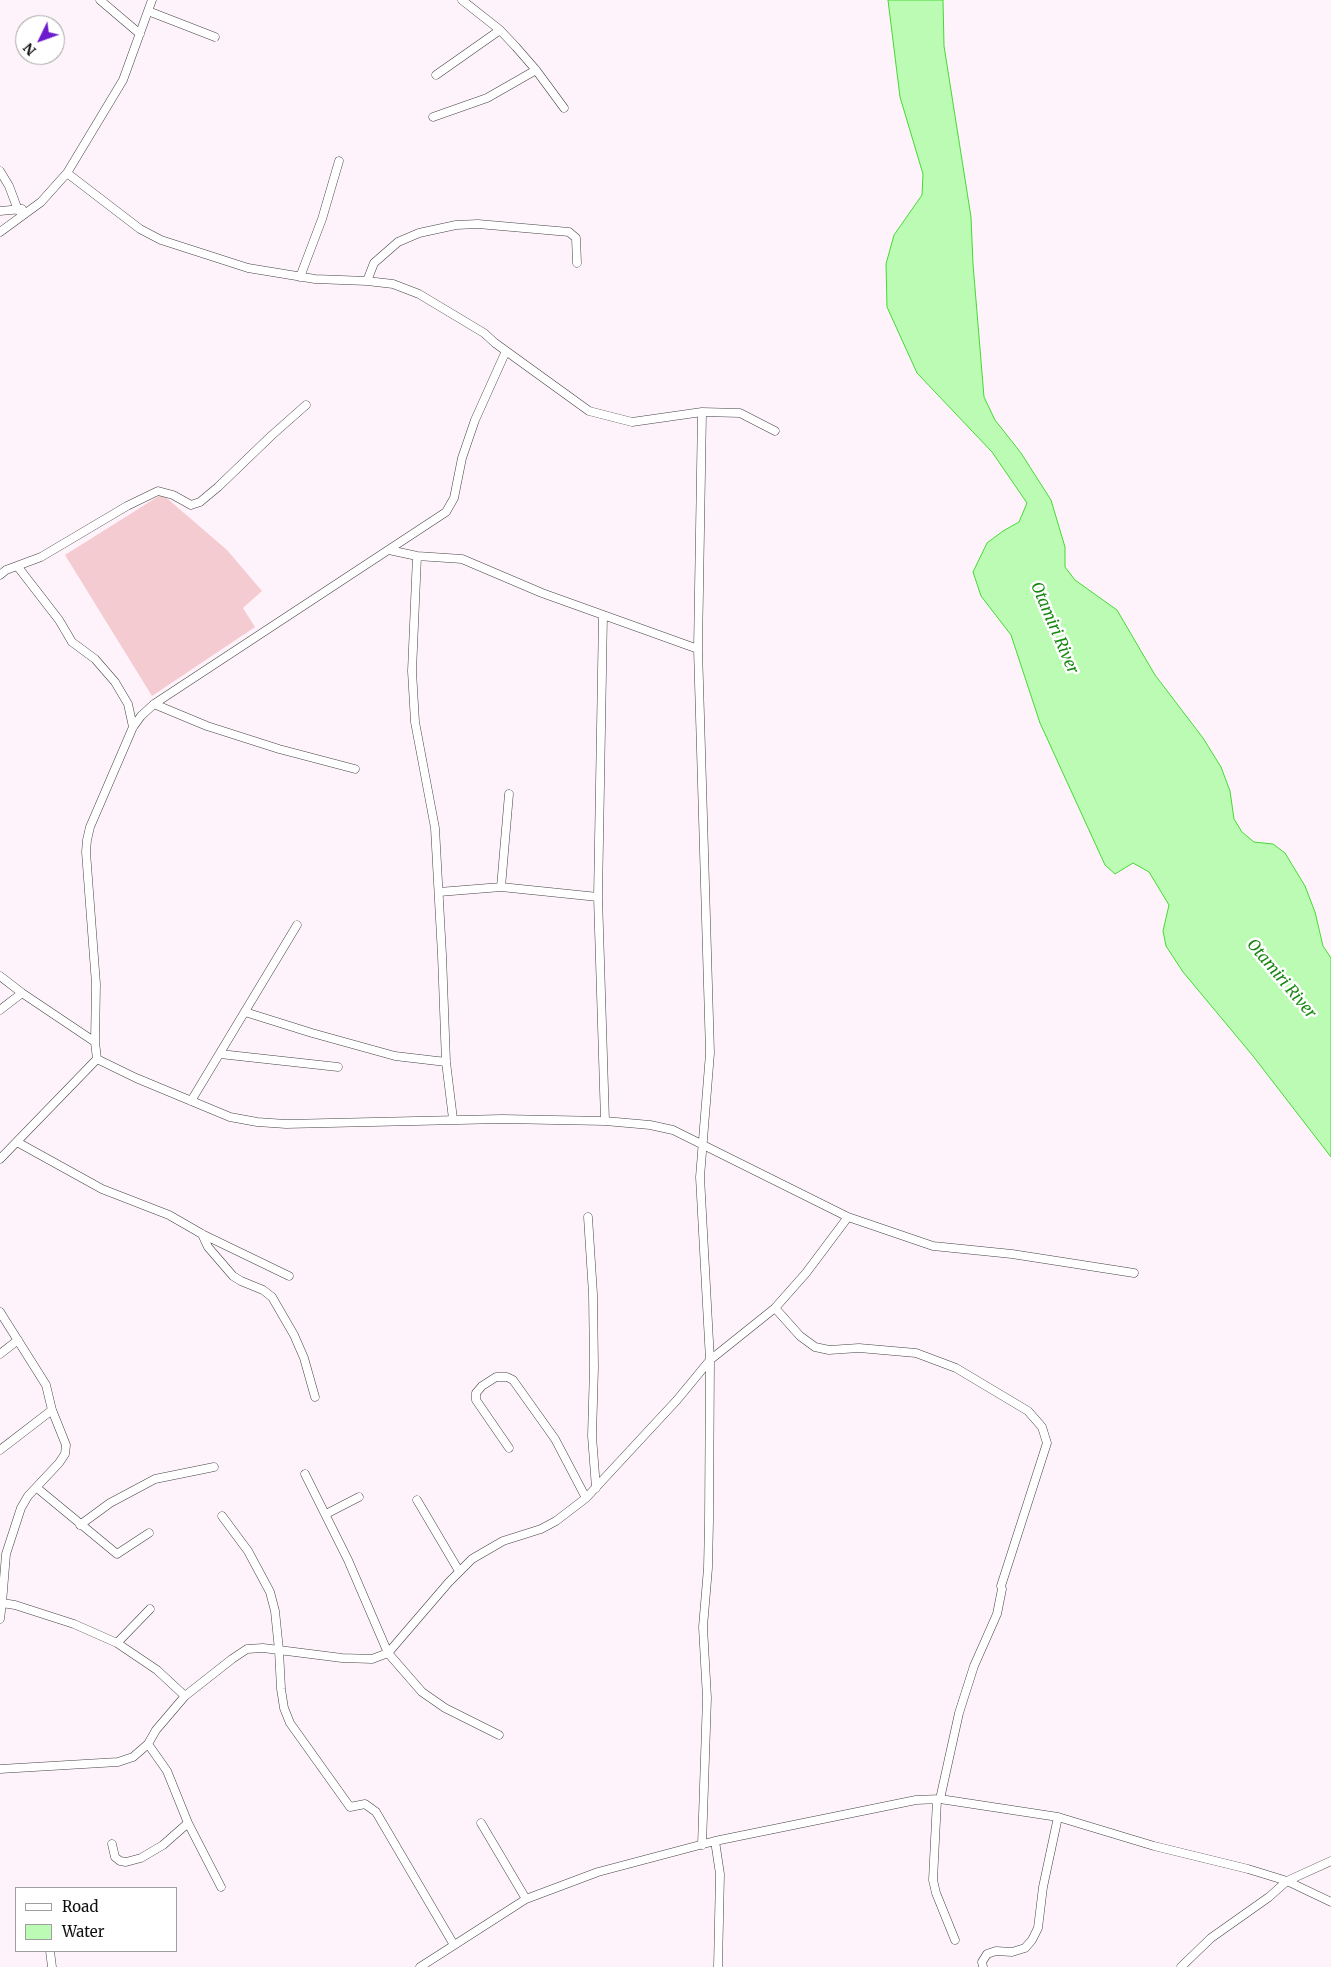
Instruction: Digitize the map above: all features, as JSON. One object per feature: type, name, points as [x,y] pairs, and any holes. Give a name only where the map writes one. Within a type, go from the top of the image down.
[{"type":"street","points":[[100,0],[140,34]]},
{"type":"street","points":[[0,232],[48,195],[67,173],[123,80],[152,0]]},
{"type":"street","points":[[462,0],[500,30],[536,70],[564,108]]},
{"type":"street","points":[[148,11],[215,37]]},
{"type":"street","points":[[436,75],[500,30]]},
{"type":"street","points":[[433,117],[487,98],[536,70]]},
{"type":"street","points":[[300,277],[322,219],[339,161]]},
{"type":"street","points":[[0,170],[9,186],[18,210]]},
{"type":"street","points":[[67,173],[135,225],[161,240],[248,268],[300,277],[393,284],[419,294],[484,333],[506,351],[589,410],[632,422],[702,412],[740,413],[775,431]]},
{"type":"street","points":[[0,212],[32,208]]},
{"type":"street","points":[[367,281],[374,263],[398,242],[419,234],[456,225],[478,224],[569,232],[576,238],[577,263]]},
{"type":"street","points":[[97,1059],[95,1042],[96,984],[86,852],[87,840],[90,827],[133,727],[141,716],[154,704],[446,512],[451,505],[462,458],[475,420],[506,351]]},
{"type":"street","points":[[0,575],[6,570],[42,557],[127,506],[158,491],[173,495],[191,505],[200,502],[306,405]]},
{"type":"street","points":[[702,412],[698,649],[710,1053],[700,1177],[710,1360],[708,1568],[703,1619],[707,1698],[702,1845]]},
{"type":"street","points":[[388,550],[417,556],[462,560],[542,593],[698,649]]},
{"type":"street","points":[[417,556],[412,679],[415,722],[435,828],[446,1062],[453,1119]]},
{"type":"street","points":[[18,567],[72,642],[95,659],[116,682],[128,704],[133,727]]},
{"type":"street","points":[[603,615],[598,897],[605,1121]]},
{"type":"street","points":[[154,704],[207,726],[279,749],[355,769]]},
{"type":"street","points":[[501,887],[509,794]]},
{"type":"street","points":[[439,892],[501,887],[598,897]]},
{"type":"street","points":[[191,1101],[297,926]]},
{"type":"street","points":[[0,976],[95,1042]]},
{"type":"street","points":[[0,1010],[22,993]]},
{"type":"street","points":[[245,1012],[395,1056],[446,1062]]},
{"type":"street","points":[[220,1054],[338,1066]]},
{"type":"street","points":[[97,1059],[230,1117],[257,1122],[286,1124],[453,1119],[605,1121],[658,1126],[673,1130],[848,1217],[933,1246],[1012,1254],[1134,1273]]},
{"type":"street","points":[[0,1159],[97,1059]]},
{"type":"street","points":[[17,1142],[102,1189],[169,1215],[202,1234],[290,1276]]},
{"type":"street","points":[[0,1769],[118,1762],[133,1757],[148,1744],[156,1730],[186,1696],[247,1649],[279,1650],[365,1659],[388,1654],[472,1559],[503,1541],[541,1529],[556,1521],[586,1498],[677,1400],[710,1360],[775,1308],[806,1273],[848,1217]]},
{"type":"street","points":[[588,1218],[593,1294],[594,1367],[592,1436],[596,1488]]},
{"type":"street","points":[[202,1234],[208,1247],[233,1276],[263,1290],[272,1297],[294,1335],[304,1358],[314,1397]]},
{"type":"street","points":[[775,1308],[800,1336],[816,1347],[829,1350],[859,1348],[916,1353],[956,1368],[1028,1411],[1042,1427],[1047,1443],[1001,1586],[997,1614],[974,1666],[959,1713],[939,1799],[933,1880],[936,1893],[955,1940]]},
{"type":"street","points":[[0,1312],[46,1385],[52,1410],[66,1445],[65,1454],[59,1463],[28,1496],[21,1508],[10,1537],[4,1561],[0,1619]]},
{"type":"street","points":[[0,1354],[18,1340]]},
{"type":"street","points":[[509,1448],[476,1400],[476,1394],[482,1386],[496,1377],[507,1377],[513,1380],[555,1439],[586,1498]]},
{"type":"street","points":[[0,1450],[52,1410]]},
{"type":"street","points":[[80,1525],[110,1503],[155,1479],[214,1467]]},
{"type":"street","points":[[305,1474],[326,1514],[388,1654],[422,1692],[445,1708],[499,1735]]},
{"type":"street","points":[[37,1488],[117,1554],[149,1533]]},
{"type":"street","points":[[326,1514],[359,1496]]},
{"type":"street","points":[[417,1500],[459,1572]]},
{"type":"street","points":[[222,1516],[248,1551],[270,1592],[275,1611],[281,1689],[284,1708],[290,1723],[350,1807],[365,1804],[376,1812],[454,1945]]},
{"type":"street","points":[[2,1603],[15,1605],[74,1624],[117,1643],[157,1670],[186,1696]]},
{"type":"street","points":[[117,1643],[150,1609]]},
{"type":"street","points":[[148,1744],[167,1771],[188,1823],[221,1887]]},
{"type":"street","points":[[420,1967],[526,1899],[598,1872],[715,1842],[916,1800],[939,1799],[1058,1817],[1154,1846],[1248,1869],[1287,1881],[1331,1902]]},
{"type":"street","points":[[983,1967],[982,1962],[987,1954],[996,1951],[1012,1952],[1025,1948],[1032,1940],[1038,1928],[1043,1887],[1058,1817]]},
{"type":"street","points":[[112,1844],[115,1857],[120,1861],[126,1862],[141,1858],[163,1845],[188,1823]]},
{"type":"street","points":[[481,1823],[526,1899]]},
{"type":"street","points":[[715,1842],[720,1874],[718,1967]]},
{"type":"street","points":[[1181,1967],[1212,1938],[1269,1897],[1287,1881],[1331,1861]]},
{"type":"street","points":[[50,1952],[52,1967]]},
{"type":"shaded area","points":[[162,494],[227,550],[262,591],[243,608],[255,627],[152,696],[65,555]]},
{"type":"water","name":"Otamiri River","points":[[888,0],[943,0],[944,46],[971,217],[984,397],[995,420],[1021,453],[1051,500],[1065,547],[1065,567],[1075,580],[1117,610],[1155,675],[1203,738],[1221,767],[1230,791],[1234,819],[1242,832],[1254,842],[1273,844],[1285,853],[1305,886],[1315,912],[1323,946],[1331,958],[1331,1157],[1253,1056],[1183,972],[1166,946],[1163,931],[1169,905],[1149,872],[1133,863],[1115,874],[1105,865],[1040,723],[1011,635],[981,596],[973,572],[987,543],[1019,522],[1027,503],[992,452],[917,373],[887,307],[886,264],[894,235],[922,195],[923,174],[900,97]]}]
